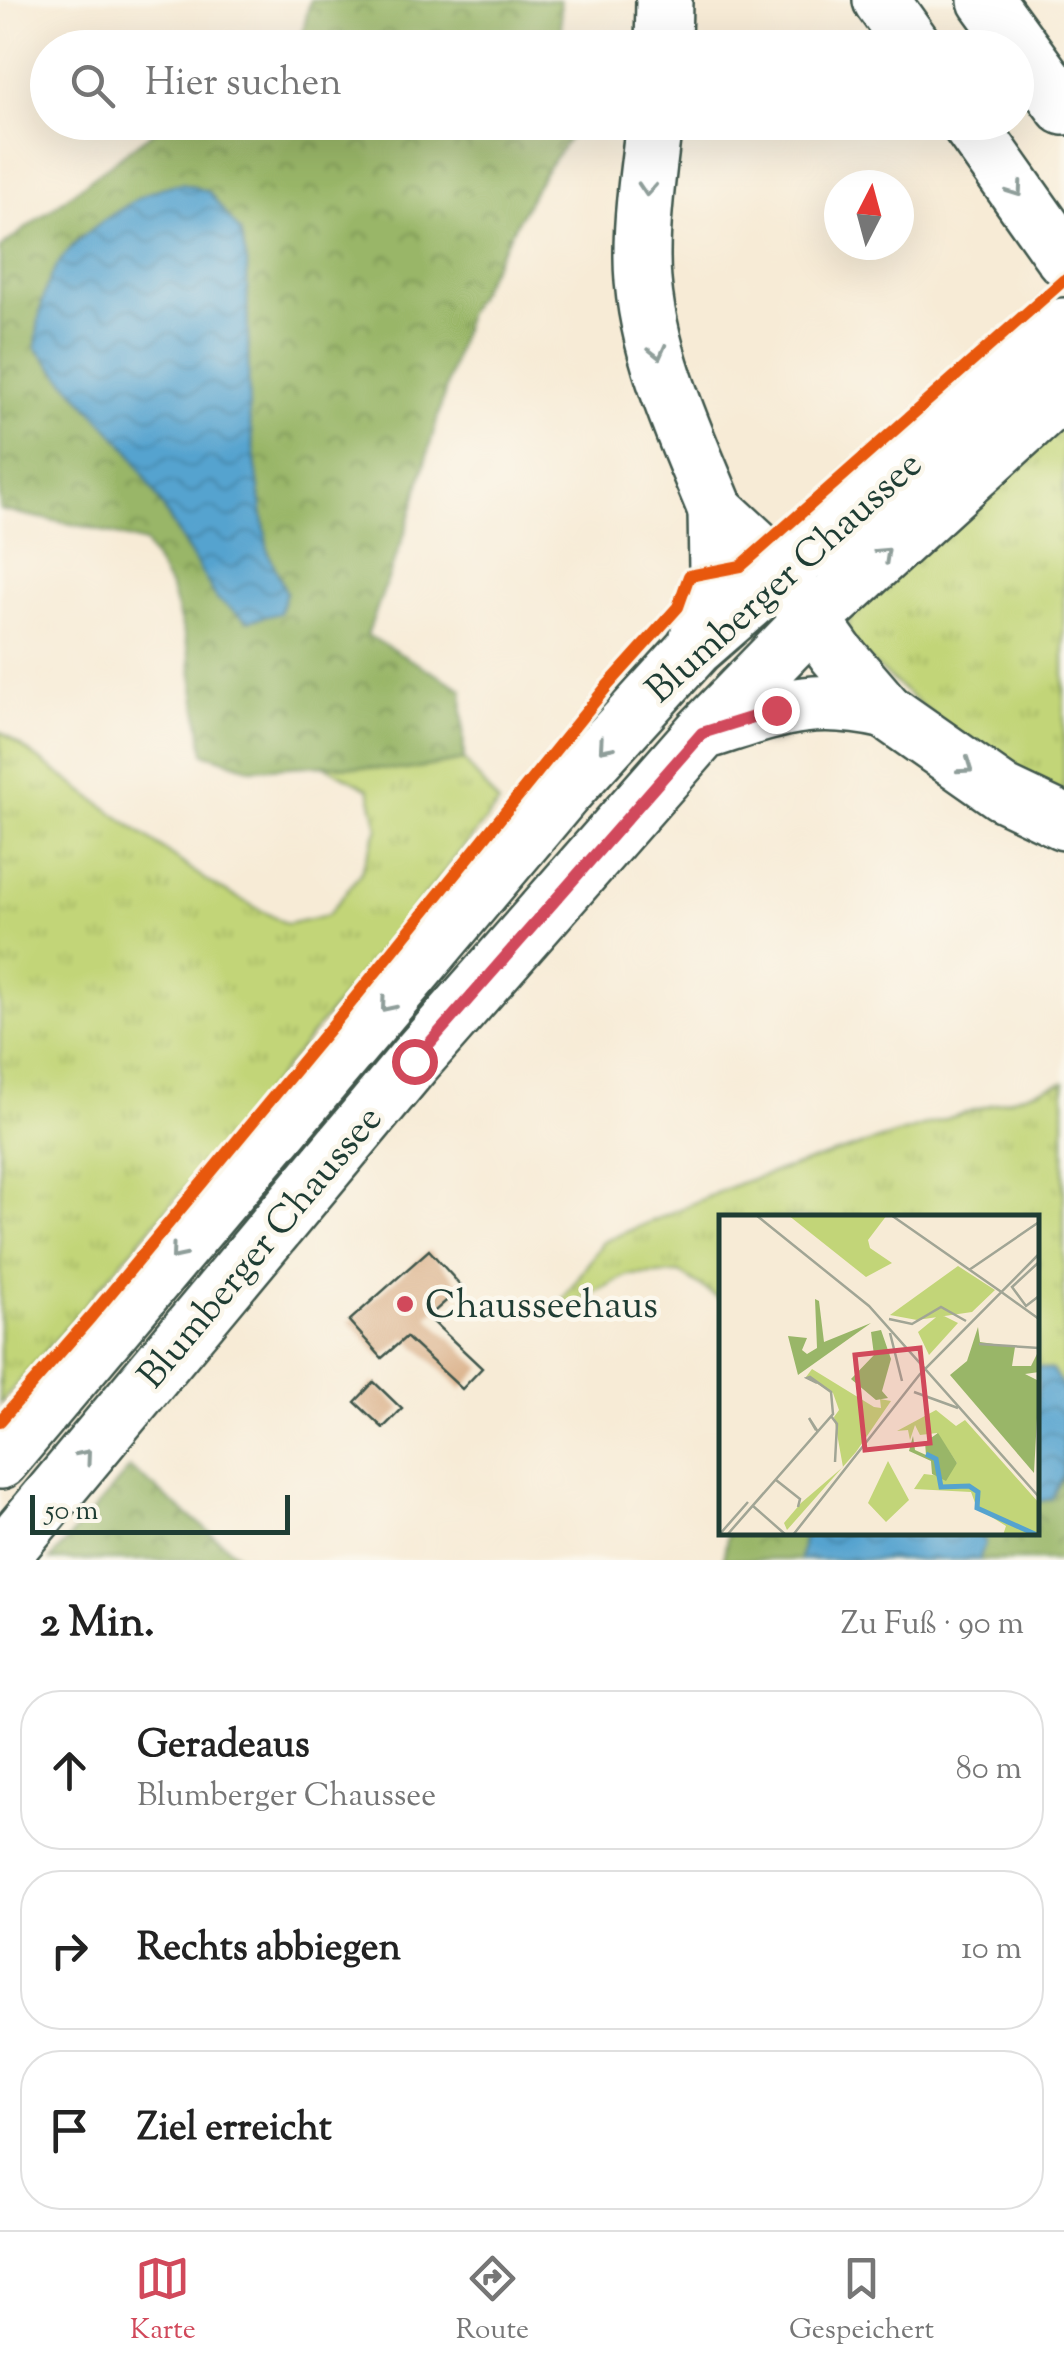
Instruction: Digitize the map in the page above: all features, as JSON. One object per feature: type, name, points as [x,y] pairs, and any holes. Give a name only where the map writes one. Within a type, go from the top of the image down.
[{"type":"main road","points":[[663,30],[664,0]]},
{"type":"main road","points":[[881,0],[902,30]]},
{"type":"main road","points":[[998,9],[1012,30]]},
{"type":"main road","points":[[1034,62],[1064,106]]},
{"type":"main road","points":[[652,140],[642,256],[650,321],[666,388],[716,510],[716,571],[694,648]]},
{"type":"main road","points":[[981,140],[1064,258]]},
{"type":"main road","points":[[1027,400],[1064,326]]},
{"type":"main road","name":"Blumberger Chaussee","points":[[0,1462],[564,792],[694,648],[779,573],[1027,400]]},
{"type":"main road","name":"Blumberger Chaussee","points":[[0,1558],[414,1061],[702,733],[1027,400]]},
{"type":"main road","points":[[716,510],[779,573],[886,711],[1002,793],[1064,822]]},
{"type":"main road","points":[[702,733],[816,702],[848,702],[886,711]]},
{"type":"green space","points":[[310,0],[560,0],[561,30],[304,30]]},
{"type":"green space","points":[[143,140],[567,140],[542,176],[467,313],[406,530],[367,635],[462,689],[464,760],[406,770],[324,765],[252,769],[204,753],[188,648],[171,589],[145,543],[0,510],[0,248]],"holes":[[[240,231],[247,262],[249,416],[268,552],[286,592],[188,551],[131,453],[36,349],[47,288],[79,236]]]},
{"type":"green space","points":[[1064,425],[1064,808],[1000,774],[845,639],[852,610]]},
{"type":"green space","points":[[0,731],[210,883],[287,924],[328,915],[360,874],[378,828],[369,789],[323,765],[406,770],[464,760],[499,804],[226,1140],[0,1404]]},
{"type":"green space","points":[[1064,1082],[1064,1388],[1052,1370],[1039,1367],[1039,1215],[719,1215],[719,1298],[680,1273],[628,1275],[553,1314],[603,1242],[740,1183]]},
{"type":"green space","points":[[130,1468],[244,1560],[50,1560]]},
{"type":"green space","points":[[1064,1474],[1064,1560],[979,1560],[983,1535],[1039,1535],[1039,1502],[1051,1499]]},
{"type":"green space","points":[[728,1535],[804,1535],[800,1560],[723,1560]]},
{"type":"water","points":[[182,183],[209,192],[240,232],[247,262],[249,416],[268,552],[286,592],[280,613],[248,621],[217,599],[131,453],[36,348],[47,286],[77,241],[131,203],[153,191]]},
{"type":"water","points":[[1039,1367],[1052,1370],[1064,1388],[1064,1474],[1051,1499],[1039,1502]]},
{"type":"water","points":[[804,1535],[983,1535],[985,1543],[979,1560],[800,1560]]},
{"type":"building","name":"Chausseehaus","points":[[429,1250],[462,1287],[428,1317],[482,1368],[462,1389],[406,1337],[382,1358],[349,1321]]},
{"type":"building","points":[[374,1382],[402,1409],[383,1428],[355,1402]]},
{"type":"cycle path","points":[[0,1421],[341,1015],[608,685],[678,607],[689,576],[741,566],[1064,280]]},
{"type":"place","name":"Chausseehaus","points":[[405,1304]]},
{"type":"route","points":[[414,1061],[702,733],[776,710]]}]
